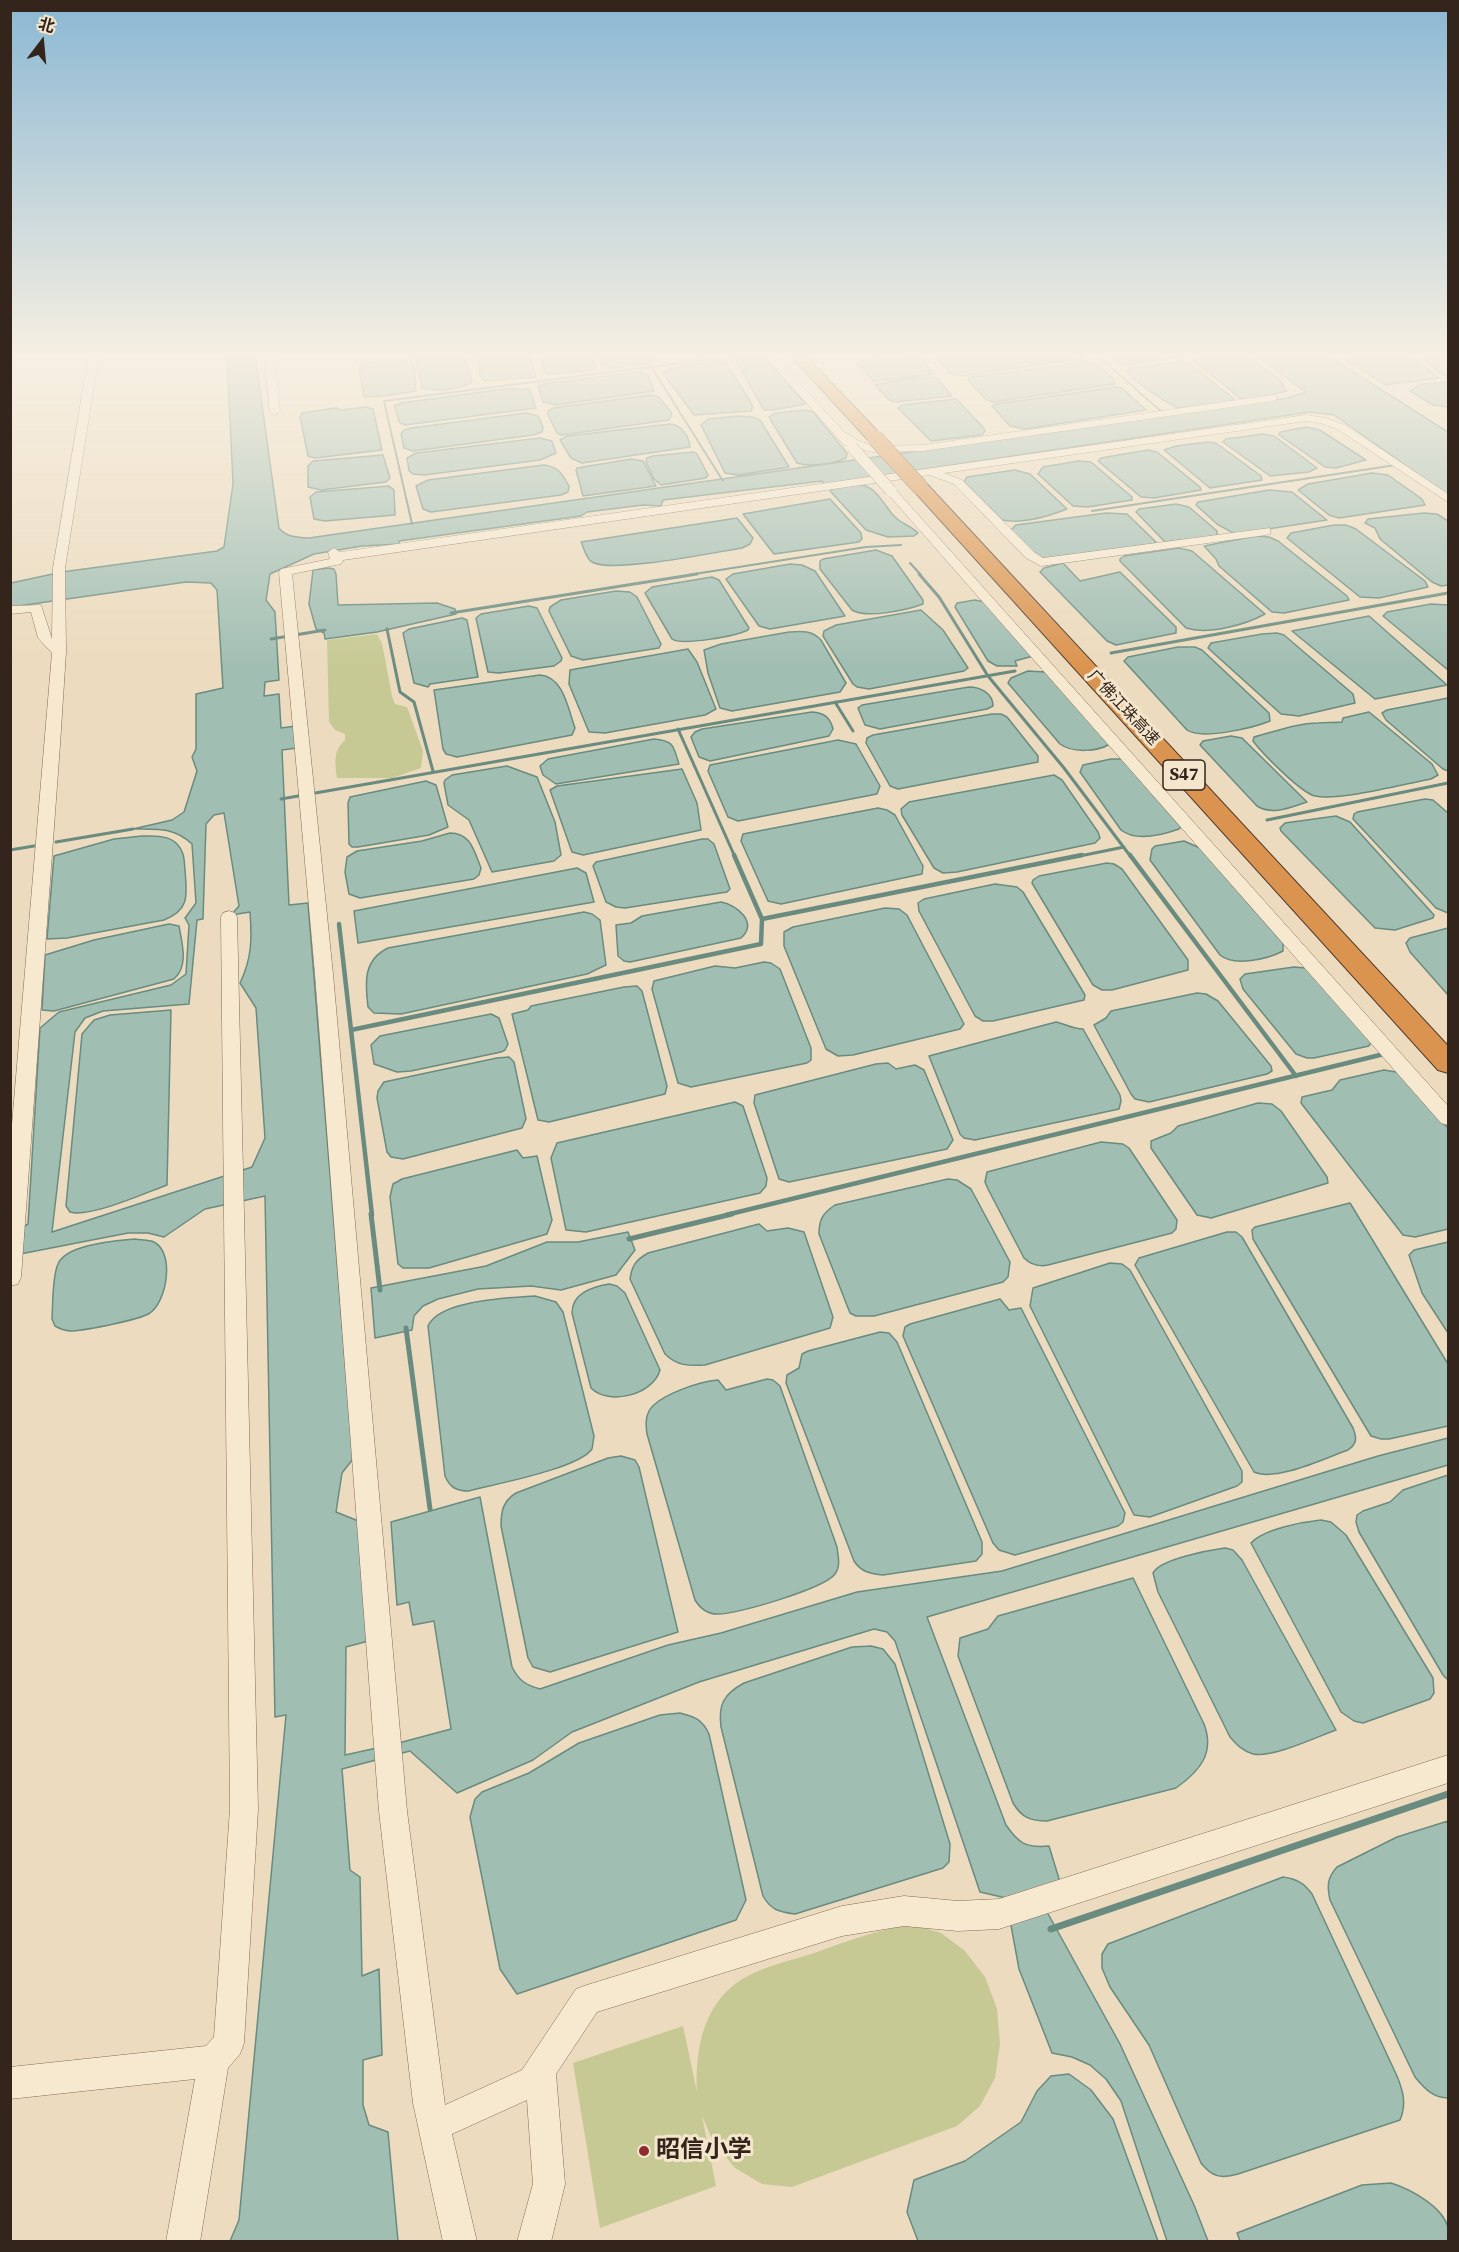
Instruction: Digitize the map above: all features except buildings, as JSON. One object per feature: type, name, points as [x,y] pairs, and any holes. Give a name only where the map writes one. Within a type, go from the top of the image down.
[{"type":"highway","name":"广佛江珠高速","points":[[902,459],[1449,1038]]},
{"type":"highway","name":"广佛江珠高速","points":[[924,482],[1449,1063]]},
{"type":"street","points":[[10,1277],[53,745],[59,652],[57,597],[59,568],[77,459]]},
{"type":"street","points":[[865,459],[891,484],[903,504],[1449,1118]]},
{"type":"street","points":[[460,2241],[434,2126],[393,1811],[324,963],[285,573],[337,561],[335,555],[891,484],[924,482],[1061,459]]},
{"type":"street","points":[[1390,459],[1449,499]]},
{"type":"street","points":[[924,482],[944,475],[958,482],[1030,555],[1041,562],[1266,531]]},
{"type":"street","points":[[10,610],[36,608],[44,640],[47,645],[59,652]]},
{"type":"street","points":[[183,2241],[214,2061],[229,2043],[244,1809],[229,917]]},
{"type":"street","points":[[434,2126],[533,2081],[588,2000],[842,1921],[904,1911],[958,1916],[999,1914],[1449,1769]]},
{"type":"street","points":[[10,2083],[214,2061]]},
{"type":"street","points":[[532,2241],[549,2184],[540,2071]]},
{"type":"green space","points":[[377,634],[382,643],[395,704],[407,707],[423,751],[421,768],[392,778],[337,778],[336,757],[338,748],[345,740],[345,734],[335,730],[329,722],[327,640]]},
{"type":"green space","points":[[914,1925],[941,1933],[965,1951],[985,1977],[997,2009],[1000,2044],[995,2078],[980,2106],[957,2126],[792,2187],[762,2184],[735,2168],[713,2141],[702,2116],[716,2186],[600,2228],[573,2063],[683,2026],[697,2092],[697,2062],[703,2033],[715,2006],[735,1984],[754,1973],[853,1939]]},
{"type":"shaded area","points":[[232,459],[269,459],[279,528],[289,535],[309,538],[861,459],[992,459],[824,484],[822,481],[663,500],[661,506],[643,505],[587,512],[581,516],[399,541],[399,544],[362,546],[314,554],[270,574],[266,600],[275,612],[279,680],[265,682],[264,696],[279,694],[281,728],[296,726],[297,748],[282,750],[289,905],[308,903],[353,1459],[342,1473],[336,1512],[361,1522],[372,1640],[346,1647],[345,1755],[451,1729],[434,1621],[413,1625],[409,1602],[397,1605],[391,1522],[480,1497],[512,1667],[523,1682],[540,1689],[668,1645],[721,1633],[857,1592],[1002,1571],[1378,1456],[1448,1438],[1448,1465],[927,1617],[1006,1825],[1019,1841],[1034,1846],[1049,1846],[1060,1882],[1036,1892],[1120,2044],[1194,2205],[1208,2241],[1167,2241],[1121,2101],[1106,2079],[1090,2065],[1072,2057],[1052,2053],[1019,1969],[1006,1898],[980,1892],[895,1641],[887,1632],[874,1629],[699,1682],[572,1732],[533,1760],[457,1793],[410,1751],[342,1769],[350,1870],[360,1877],[362,1976],[379,1969],[382,2055],[363,2060],[363,2105],[369,2125],[388,2132],[398,2241],[230,2241],[239,2220],[286,1715],[275,1717],[265,1196],[205,1209],[164,1237],[148,1233],[128,1233],[10,1256],[11,1235],[28,1224],[40,1028],[59,1012],[171,985],[186,974],[189,925],[185,918],[196,903],[192,844],[179,834],[172,832],[158,829],[133,829],[172,820],[184,812],[197,771],[192,757],[196,749],[196,694],[223,688],[217,590],[211,583],[186,582],[11,607],[11,583],[62,572],[217,551],[224,547],[233,484]],"holes":[[[224,813],[239,906],[231,915],[250,912],[250,948],[240,983],[256,1008],[265,1138],[252,1167],[52,1232],[75,1032],[85,1018],[103,1011],[189,1004],[197,920],[203,919],[206,824],[214,815]]]},
{"type":"shaded area","points":[[384,459],[390,478],[386,482],[321,490],[308,487],[308,466],[313,461]]},
{"type":"shaded area","points":[[407,459],[542,459],[424,475],[413,474],[409,471]]},
{"type":"shaded area","points":[[573,459],[608,459],[582,463]]},
{"type":"shaded area","points":[[630,459],[643,461],[656,486],[583,496],[577,468]]},
{"type":"shaded area","points":[[647,459],[700,459],[708,475],[706,478],[661,485],[654,479]]},
{"type":"shaded area","points":[[718,459],[784,459],[789,467],[738,475],[725,473]]},
{"type":"shaded area","points":[[795,459],[843,459],[822,464],[797,463]]},
{"type":"shaded area","points":[[1100,459],[1166,459],[1201,490],[1154,498],[1141,497],[1098,461]]},
{"type":"shaded area","points":[[1175,459],[1238,459],[1261,476],[1262,480],[1210,488]]},
{"type":"shaded area","points":[[1247,459],[1305,459],[1317,468],[1309,472],[1270,476]]},
{"type":"shaded area","points":[[1314,459],[1366,460],[1336,468],[1325,467]]},
{"type":"shaded area","points":[[1397,459],[1448,459],[1448,495]]},
{"type":"shaded area","points":[[1078,461],[1091,462],[1132,497],[1132,500],[1088,507],[1073,506],[1038,474],[1043,467]]},
{"type":"shaded area","points":[[544,465],[560,472],[569,486],[568,492],[561,495],[431,512],[423,509],[416,486],[428,480]]},
{"type":"shaded area","points":[[1015,470],[1030,474],[1067,509],[1027,520],[1002,520],[964,482],[967,477]]},
{"type":"shaded area","points":[[1372,473],[1388,475],[1422,499],[1425,505],[1339,518],[1329,515],[1298,490],[1308,484]]},
{"type":"shaded area","points":[[857,484],[864,485],[875,492],[895,517],[918,533],[914,536],[888,537],[866,530],[830,491]]},
{"type":"shaded area","points":[[389,486],[394,490],[395,515],[325,521],[314,519],[310,497],[316,492]]},
{"type":"shaded area","points":[[1269,490],[1292,492],[1327,520],[1235,534],[1217,524],[1196,505],[1198,502]]},
{"type":"shaded area","points":[[830,499],[861,533],[862,539],[859,542],[774,554],[743,514]]},
{"type":"shaded area","points":[[1176,504],[1189,507],[1217,531],[1217,536],[1165,542],[1136,512],[1139,509]]},
{"type":"shaded area","points":[[1106,513],[1127,514],[1156,542],[1040,559],[1011,530],[1016,525]]},
{"type":"shaded area","points":[[1424,513],[1437,514],[1448,521],[1448,585],[1441,586],[1432,582],[1380,539],[1375,528],[1365,523],[1368,519]]},
{"type":"shaded area","points":[[737,518],[753,538],[750,544],[742,548],[688,557],[641,564],[603,565],[590,561],[581,542]]},
{"type":"shaded area","points":[[1346,525],[1356,529],[1425,581],[1428,587],[1379,598],[1360,597],[1287,538],[1291,533]]},
{"type":"shaded area","points":[[1256,536],[1269,537],[1278,541],[1349,600],[1284,613],[1272,612],[1219,566],[1204,546]]},
{"type":"shaded area","points":[[1179,548],[1192,551],[1265,614],[1247,622],[1215,630],[1186,628],[1120,561],[1124,556]]},
{"type":"shaded area","points":[[876,550],[892,556],[923,600],[923,604],[887,613],[859,613],[852,610],[820,569],[820,561],[823,559]]},
{"type":"shaded area","points":[[1063,563],[1080,581],[1120,572],[1176,627],[1176,633],[1116,645],[1107,641],[1040,572],[1044,568]]},
{"type":"shaded area","points":[[790,564],[802,565],[815,571],[845,616],[770,629],[759,626],[726,579],[733,574]]},
{"type":"shaded area","points":[[334,569],[336,574],[338,605],[437,603],[455,609],[456,614],[377,632],[325,639],[324,633],[316,629],[309,604],[313,570]]},
{"type":"shaded area","points":[[712,577],[719,580],[749,628],[748,630],[697,641],[672,639],[645,593],[652,587]]},
{"type":"shaded area","points":[[616,591],[630,592],[637,597],[661,644],[659,648],[583,660],[571,656],[549,611],[550,607],[561,600]]},
{"type":"shaded area","points":[[975,600],[985,602],[1033,656],[1015,661],[1017,666],[997,666],[988,661],[955,607],[957,603]]},
{"type":"shaded area","points":[[1431,604],[1448,605],[1448,670],[1383,616],[1387,612]]},
{"type":"shaded area","points":[[529,606],[537,608],[562,658],[561,661],[554,666],[499,673],[488,672],[476,618],[481,614]]},
{"type":"shaded area","points":[[921,610],[943,630],[968,668],[964,671],[869,689],[857,687],[823,636],[824,631],[836,625]]},
{"type":"shaded area","points":[[1369,616],[1447,685],[1375,699],[1292,631]]},
{"type":"shaded area","points":[[462,618],[467,620],[478,677],[430,684],[428,687],[414,683],[403,633],[409,629]]},
{"type":"shaded area","points":[[789,632],[810,633],[821,640],[846,683],[840,692],[732,711],[720,708],[708,673],[704,650],[721,644]]},
{"type":"shaded area","points":[[1277,633],[1284,635],[1353,694],[1355,703],[1299,716],[1281,714],[1208,648],[1211,643]]},
{"type":"shaded area","points":[[1178,647],[1195,647],[1202,650],[1269,713],[1270,721],[1240,730],[1215,733],[1194,733],[1187,730],[1124,661],[1128,657]]},
{"type":"shaded area","points":[[688,649],[697,662],[716,709],[705,715],[605,733],[589,732],[569,684],[570,670]]},
{"type":"shaded area","points":[[1028,671],[1045,672],[1110,744],[1098,749],[1085,750],[1071,749],[1060,744],[1008,683],[1011,678]]},
{"type":"shaded area","points":[[540,675],[555,681],[564,695],[575,728],[572,735],[457,757],[446,754],[443,749],[434,690]]},
{"type":"shaded area","points":[[969,687],[977,688],[988,694],[993,706],[880,729],[865,725],[858,708],[862,705]]},
{"type":"shaded area","points":[[1448,698],[1448,771],[1386,720],[1382,713],[1387,710]]},
{"type":"shaded area","points":[[812,712],[820,713],[830,721],[833,729],[829,736],[710,761],[699,757],[691,737],[702,729]]},
{"type":"shaded area","points":[[1369,712],[1432,764],[1438,775],[1431,779],[1356,794],[1315,796],[1301,788],[1253,741],[1254,737],[1302,724],[1342,722],[1343,718]]},
{"type":"shaded area","points":[[992,714],[1007,717],[1038,756],[1038,762],[898,789],[890,786],[866,743],[867,738],[873,735]]},
{"type":"shaded area","points":[[1231,736],[1242,738],[1307,802],[1276,810],[1257,806],[1200,745],[1203,741]]},
{"type":"shaded area","points":[[654,739],[666,741],[672,745],[679,764],[556,784],[543,775],[540,766],[548,759]]},
{"type":"shaded area","points":[[838,740],[856,744],[880,786],[877,794],[738,821],[728,817],[708,771],[710,765]]},
{"type":"shaded area","points":[[1122,759],[1181,827],[1179,829],[1141,837],[1121,830],[1080,772],[1083,765]]},
{"type":"shaded area","points":[[507,766],[537,777],[555,822],[561,855],[554,861],[492,872],[469,820],[448,805],[444,783],[452,775]]},
{"type":"shaded area","points":[[682,769],[697,803],[701,830],[583,855],[572,852],[550,790],[557,786]]},
{"type":"shaded area","points":[[1054,775],[1062,780],[1098,832],[1100,838],[1095,843],[943,873],[934,868],[902,815],[901,809],[909,802]]},
{"type":"shaded area","points":[[426,781],[436,785],[448,827],[429,835],[358,847],[352,847],[349,844],[348,803],[350,797]]},
{"type":"shaded area","points":[[1425,799],[1433,800],[1448,813],[1448,913],[1436,908],[1353,819],[1357,812]]},
{"type":"shaded area","points":[[878,808],[895,815],[923,866],[922,874],[781,904],[768,901],[741,841],[743,834]]},
{"type":"shaded area","points":[[1336,816],[1350,822],[1434,915],[1433,918],[1395,930],[1375,928],[1280,828],[1285,823]]},
{"type":"shaded area","points":[[450,833],[463,836],[474,849],[481,868],[479,875],[474,879],[360,898],[349,894],[345,872],[347,857],[357,851],[422,841]]},
{"type":"shaded area","points":[[142,836],[170,839],[181,850],[184,860],[186,894],[179,911],[164,920],[67,938],[47,939],[54,856],[114,839]]},
{"type":"shaded area","points":[[708,839],[714,844],[730,889],[727,892],[625,908],[606,902],[593,866],[596,862]]},
{"type":"shaded area","points":[[1184,841],[1200,848],[1283,943],[1283,951],[1269,957],[1242,961],[1226,959],[1220,955],[1150,860],[1152,849],[1155,846]]},
{"type":"shaded area","points":[[1107,863],[1122,869],[1188,960],[1188,970],[1112,990],[1102,990],[1093,985],[1032,883],[1039,876]]},
{"type":"shaded area","points":[[577,868],[586,873],[594,902],[358,943],[354,911]]},
{"type":"shaded area","points":[[995,884],[1017,887],[1023,892],[1085,995],[1084,1000],[993,1021],[983,1021],[975,1016],[919,911],[918,903],[924,899]]},
{"type":"shaded area","points":[[721,902],[734,907],[747,921],[746,932],[741,938],[630,962],[618,956],[616,925],[631,923],[642,916]]},
{"type":"shaded area","points":[[885,908],[899,909],[907,915],[964,1024],[960,1029],[853,1055],[838,1056],[826,1049],[784,946],[784,932],[793,927]]},
{"type":"shaded area","points":[[584,912],[600,920],[606,965],[587,974],[401,1014],[374,1013],[368,1007],[366,981],[370,966],[380,953],[388,948]]},
{"type":"shaded area","points":[[169,924],[179,926],[183,947],[182,968],[174,979],[54,1011],[42,1010],[45,955],[94,940]]},
{"type":"shaded area","points":[[1448,928],[1448,995],[1410,952],[1406,943],[1410,938]]},
{"type":"shaded area","points":[[764,962],[771,963],[780,969],[811,1048],[811,1060],[807,1063],[691,1087],[678,1083],[652,989],[654,981],[715,966],[735,968]]},
{"type":"shaded area","points":[[1294,967],[1306,968],[1371,1042],[1369,1046],[1314,1058],[1296,1054],[1243,989],[1240,979],[1245,974]]},
{"type":"shaded area","points":[[637,986],[642,991],[667,1086],[665,1094],[549,1122],[538,1120],[512,1014],[528,1010],[531,1006]]},
{"type":"shaded area","points":[[1197,993],[1206,994],[1218,1001],[1271,1066],[1272,1071],[1149,1102],[1135,1099],[1094,1025],[1106,1018],[1111,1011]]},
{"type":"shaded area","points":[[171,1010],[167,1185],[104,1208],[79,1213],[70,1212],[66,1206],[82,1034],[94,1020],[110,1015]]},
{"type":"shaded area","points":[[491,1014],[499,1018],[508,1044],[501,1052],[411,1071],[397,1072],[374,1064],[371,1045],[380,1036]]},
{"type":"shaded area","points":[[1056,1022],[1083,1029],[1120,1095],[1119,1109],[975,1140],[964,1138],[960,1134],[929,1056]]},
{"type":"shaded area","points":[[509,1057],[514,1062],[526,1119],[522,1128],[403,1159],[391,1157],[387,1152],[377,1098],[378,1091],[384,1082]]},
{"type":"shaded area","points":[[888,1063],[896,1069],[915,1065],[924,1070],[953,1140],[947,1149],[789,1182],[779,1179],[754,1103],[755,1095],[876,1064]]},
{"type":"shaded area","points":[[1384,1070],[1403,1076],[1448,1128],[1448,1229],[1415,1237],[1403,1235],[1301,1103],[1302,1097],[1332,1090],[1340,1080]]},
{"type":"shaded area","points":[[735,1102],[743,1106],[767,1178],[766,1186],[760,1193],[586,1232],[566,1230],[551,1158],[557,1143]]},
{"type":"shaded area","points":[[1258,1103],[1272,1104],[1281,1111],[1327,1177],[1328,1183],[1211,1218],[1197,1215],[1151,1148],[1151,1141],[1171,1133],[1178,1126]]},
{"type":"shaded area","points":[[1101,1142],[1123,1144],[1129,1148],[1177,1220],[1176,1229],[1172,1233],[1048,1265],[1038,1266],[1029,1262],[1024,1258],[988,1189],[985,1182],[987,1172]]},
{"type":"shaded area","points":[[517,1150],[523,1158],[537,1156],[552,1220],[547,1234],[429,1268],[403,1268],[398,1264],[390,1197],[393,1184],[402,1179]]},
{"type":"shaded area","points":[[948,1179],[957,1180],[971,1189],[1010,1262],[1008,1277],[1003,1282],[874,1316],[856,1316],[850,1313],[819,1234],[821,1220],[827,1211],[835,1205]]},
{"type":"shaded area","points":[[1350,1203],[1448,1364],[1448,1426],[1389,1439],[1371,1436],[1253,1239],[1252,1230],[1255,1227]]},
{"type":"shaded area","points":[[759,1224],[767,1231],[788,1228],[804,1232],[833,1317],[830,1328],[705,1365],[688,1365],[674,1361],[665,1354],[630,1279],[635,1263],[648,1253]]},
{"type":"shaded area","points":[[628,1232],[635,1250],[616,1275],[561,1290],[531,1286],[478,1289],[438,1299],[423,1306],[414,1316],[412,1330],[375,1338],[371,1288],[486,1266],[547,1242],[578,1242]]},
{"type":"shaded area","points":[[1227,1232],[1236,1232],[1242,1237],[1353,1428],[1355,1440],[1348,1450],[1287,1472],[1263,1474],[1254,1472],[1135,1265],[1139,1258]]},
{"type":"shaded area","points":[[135,1239],[154,1242],[165,1256],[166,1277],[161,1298],[156,1307],[144,1316],[100,1327],[72,1331],[55,1326],[52,1319],[54,1283],[56,1269],[63,1257],[92,1245]]},
{"type":"shaded area","points":[[1448,1242],[1448,1333],[1422,1293],[1409,1255],[1414,1250]]},
{"type":"shaded area","points":[[1110,1263],[1122,1264],[1130,1270],[1242,1471],[1242,1482],[1237,1486],[1150,1517],[1134,1515],[1030,1306],[1033,1288]]},
{"type":"shaded area","points":[[609,1284],[617,1286],[625,1293],[660,1370],[656,1379],[649,1386],[630,1395],[619,1397],[608,1396],[591,1388],[572,1313],[575,1300],[584,1292]]},
{"type":"shaded area","points":[[535,1296],[556,1302],[563,1312],[594,1436],[592,1449],[584,1456],[554,1469],[469,1491],[457,1489],[449,1483],[445,1476],[428,1326],[435,1317],[460,1306],[476,1302]]},
{"type":"shaded area","points":[[1000,1299],[1009,1310],[1021,1308],[1125,1513],[1123,1522],[1118,1526],[1015,1555],[999,1550],[993,1543],[903,1336],[905,1327],[910,1324]]},
{"type":"shaded area","points":[[880,1332],[889,1333],[897,1342],[982,1542],[982,1554],[976,1561],[883,1575],[867,1572],[854,1561],[786,1383],[787,1375],[799,1368],[802,1354]]},
{"type":"shaded area","points":[[767,1379],[773,1380],[780,1386],[837,1547],[838,1568],[828,1580],[779,1600],[727,1613],[710,1613],[701,1608],[695,1600],[647,1434],[647,1416],[654,1405],[661,1400],[691,1386],[718,1380],[726,1390]]},
{"type":"shaded area","points":[[621,1456],[635,1460],[639,1467],[678,1632],[550,1672],[533,1667],[528,1658],[501,1526],[504,1507],[508,1499],[516,1493],[608,1458]]},
{"type":"shaded area","points":[[1448,1475],[1448,1680],[1359,1532],[1356,1522],[1357,1515],[1390,1502],[1403,1490]]},
{"type":"shaded area","points":[[1321,1520],[1331,1522],[1346,1535],[1433,1678],[1434,1693],[1430,1699],[1363,1723],[1354,1721],[1341,1712],[1251,1543],[1274,1530]]},
{"type":"shaded area","points":[[1225,1548],[1233,1550],[1242,1560],[1336,1730],[1283,1750],[1261,1754],[1246,1751],[1230,1737],[1158,1592],[1153,1573],[1157,1568],[1175,1559]]},
{"type":"shaded area","points":[[1133,1578],[1204,1724],[1208,1744],[1203,1760],[1192,1775],[1176,1788],[1047,1821],[1027,1818],[1013,1803],[958,1656],[960,1638],[988,1629],[998,1616]]},
{"type":"shaded area","points":[[871,1646],[883,1649],[895,1664],[950,1844],[949,1862],[943,1868],[795,1914],[780,1911],[772,1907],[763,1896],[721,1727],[724,1700],[744,1683],[852,1647]]},
{"type":"shaded area","points":[[680,1713],[697,1719],[709,1734],[746,1900],[736,1920],[517,1994],[500,1969],[470,1817],[475,1799],[482,1792],[529,1773],[579,1743],[660,1715]]},
{"type":"shaded area","points":[[1448,1821],[1448,2098],[1443,2098],[1425,2088],[1415,2077],[1330,1900],[1328,1886],[1331,1875],[1337,1867],[1397,1837]]},
{"type":"shaded area","points":[[1283,1877],[1300,1882],[1312,1894],[1397,2076],[1403,2098],[1402,2114],[1400,2120],[1238,2174],[1217,2176],[1201,2163],[1149,2045],[1110,1987],[1102,1968],[1102,1954],[1108,1944]]},
{"type":"shaded area","points":[[1069,2074],[1091,2090],[1113,2119],[1158,2241],[918,2241],[907,2212],[914,2180],[965,2161],[1021,2122],[1037,2091],[1051,2076]]},
{"type":"shaded area","points":[[1391,2183],[1416,2194],[1439,2212],[1448,2227],[1448,2241],[1240,2241],[1237,2233],[1362,2185]]},
{"type":"waterway","points":[[397,459],[412,524]]},
{"type":"waterway","points":[[709,459],[723,481]]},
{"type":"waterway","points":[[1092,511],[1396,465]]},
{"type":"waterway","points":[[688,575],[866,547],[901,545]]},
{"type":"waterway","points":[[910,563],[921,575]]},
{"type":"waterway","points":[[451,613],[697,574]]},
{"type":"waterway","points":[[919,574],[939,597],[988,676]]},
{"type":"waterway","points":[[1111,653],[1448,593]]},
{"type":"waterway","points":[[387,629],[400,692],[414,702],[433,771]]},
{"type":"waterway","points":[[271,639],[325,630]]},
{"type":"waterway","points":[[988,676],[1015,671]]},
{"type":"waterway","points":[[835,702],[988,676]]},
{"type":"waterway","points":[[988,676],[1064,768],[1124,847]]},
{"type":"waterway","points":[[678,730],[835,702]]},
{"type":"waterway","points":[[835,702],[853,731]]},
{"type":"waterway","points":[[281,799],[678,730]]},
{"type":"waterway","points":[[678,730],[735,857]]},
{"type":"waterway","points":[[1267,820],[1448,783]]},
{"type":"waterway","points":[[56,842],[133,829]]},
{"type":"waterway","points":[[10,850],[34,846]]},
{"type":"waterway","points":[[1075,857],[1124,847]]},
{"type":"waterway","points":[[1124,847],[1131,857]]},
{"type":"waterway","points":[[734,855],[762,919]]},
{"type":"waterway","points":[[762,919],[1082,855]]},
{"type":"waterway","points":[[1130,855],[1296,1076]]},
{"type":"waterway","points":[[351,1030],[761,944],[762,919]]},
{"type":"waterway","points":[[339,924],[351,1030]]},
{"type":"waterway","points":[[351,1030],[372,1215]]},
{"type":"waterway","points":[[1296,1076],[1384,1054]]},
{"type":"waterway","points":[[726,1215],[1296,1076]]},
{"type":"waterway","points":[[371,1214],[380,1290]]},
{"type":"waterway","points":[[629,1239],[732,1214]]},
{"type":"waterway","points":[[406,1328],[430,1509]]},
{"type":"waterway","points":[[1051,1929],[1448,1794]]},
{"type":"place","name":"昭信小学","points":[[644,2151]]}]
